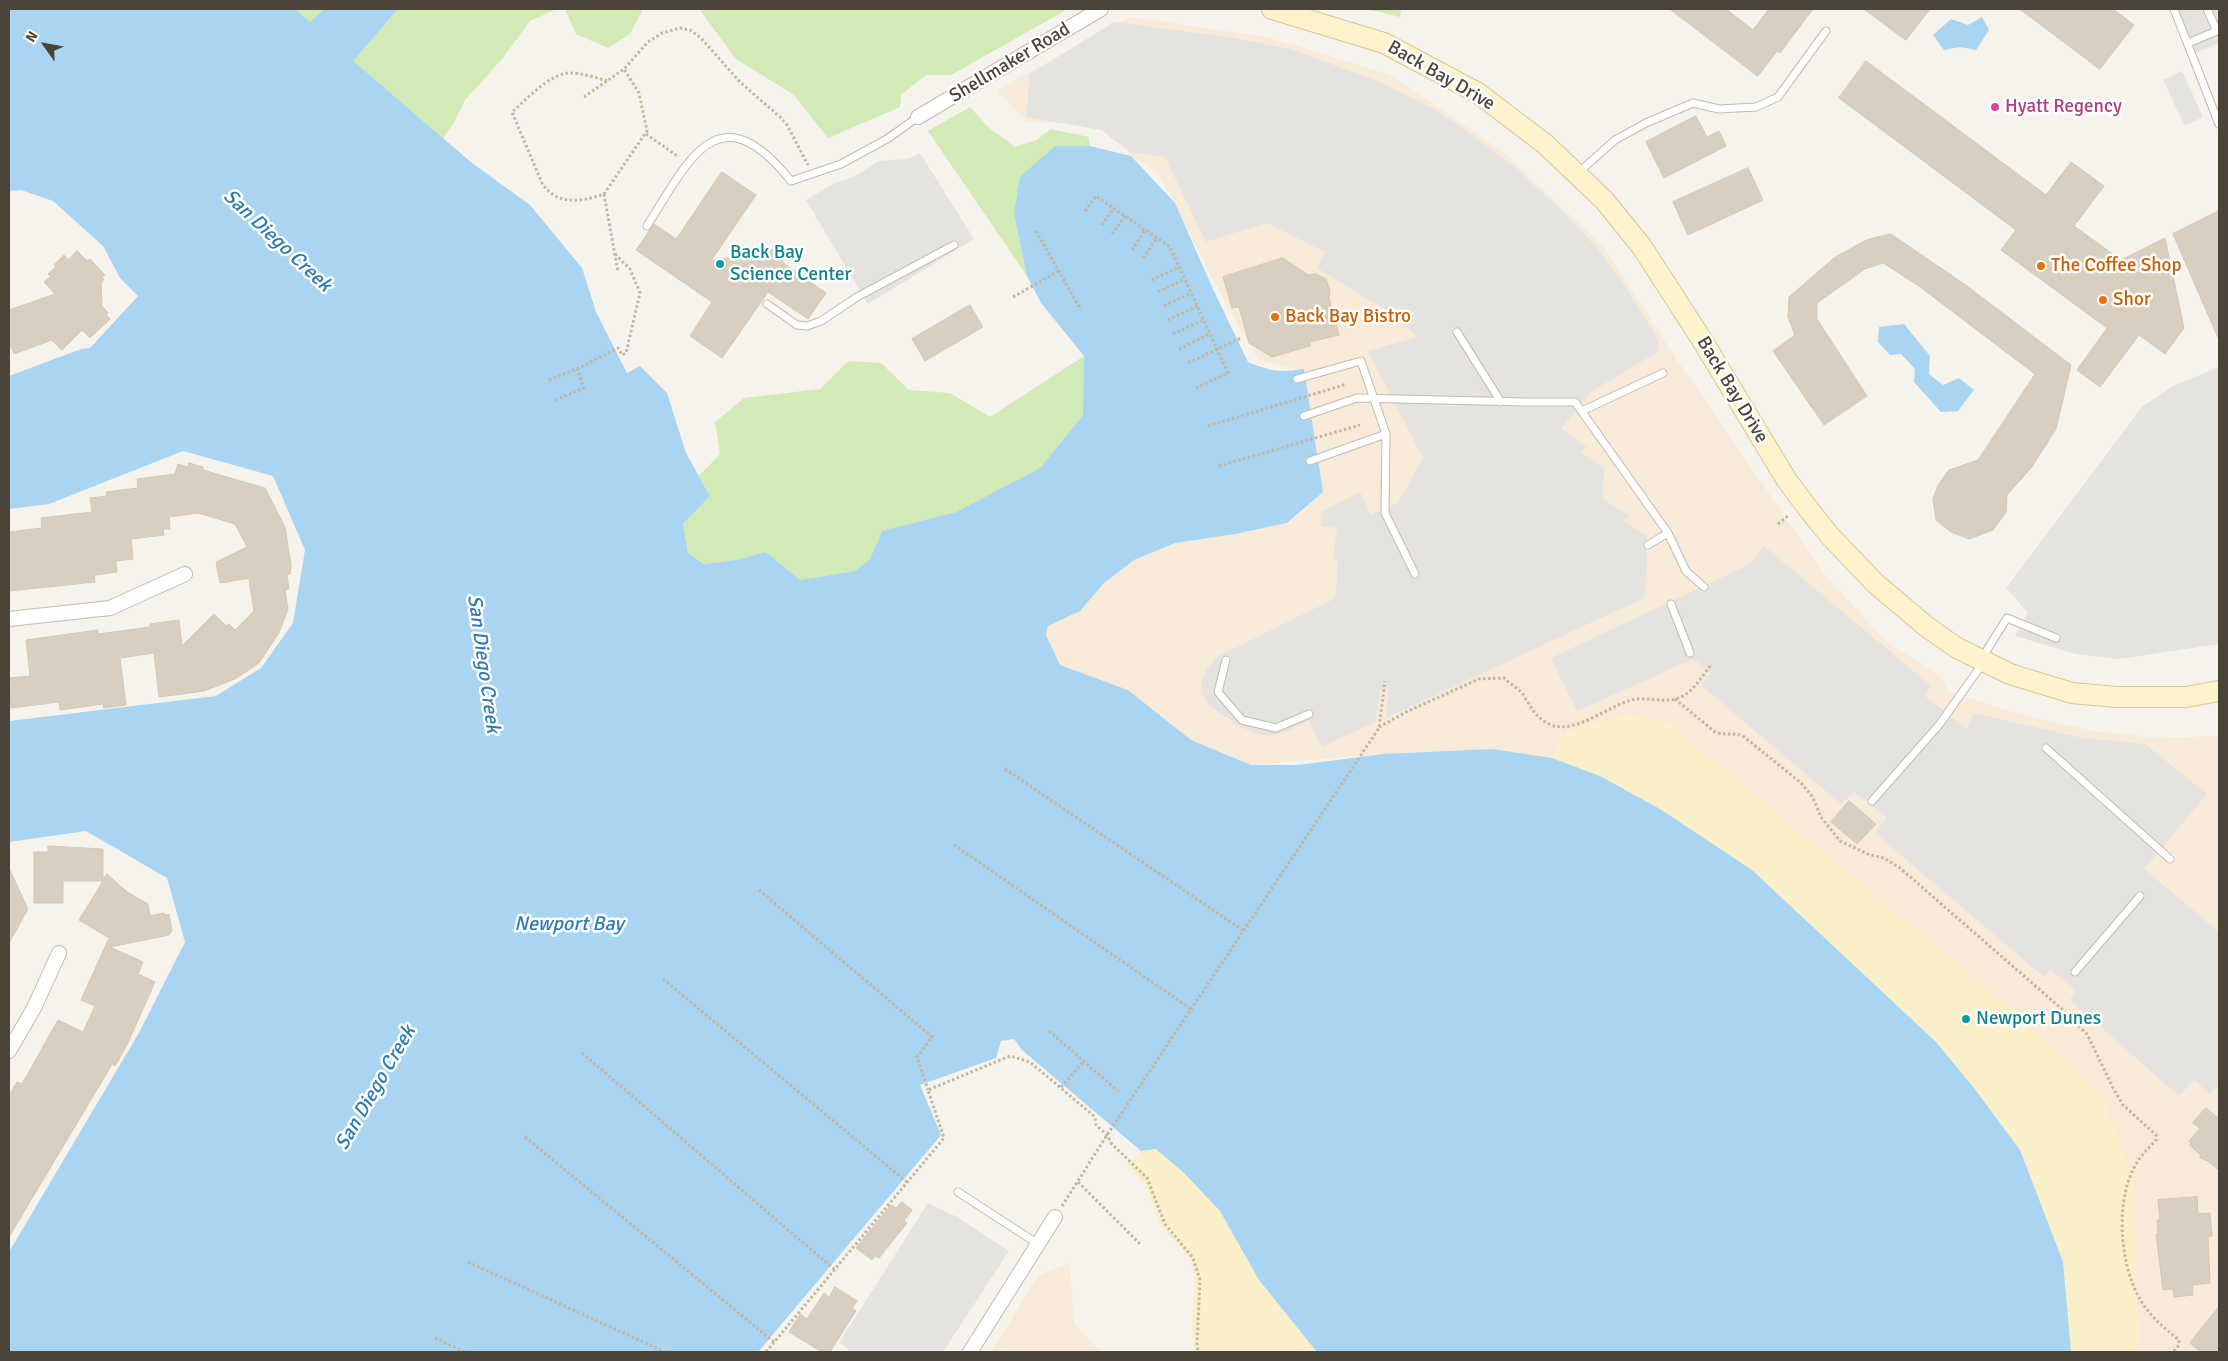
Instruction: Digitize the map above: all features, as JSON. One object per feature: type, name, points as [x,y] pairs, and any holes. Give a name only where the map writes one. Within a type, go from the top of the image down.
[{"type":"street","name":"Shellmaker Road","points":[[918,117],[1101,9]]},
{"type":"street","name":"Back Bay Drive","points":[[1272,9],[1384,43],[1478,94],[1545,144],[1604,200],[1642,247],[1702,340],[1786,479],[1824,528],[1876,584],[1927,627],[1982,661],[2018,677],[2072,693],[2126,697],[2186,697],[2219,691]]},
{"type":"street","points":[[9,619],[110,608],[185,574]]},
{"type":"street","points":[[9,1051],[34,1008],[59,953]]},
{"type":"street","points":[[970,1352],[1056,1217]]},
{"type":"lane","points":[[2174,9],[2219,124]]},
{"type":"lane","points":[[2188,43],[2218,30],[2207,9]]},
{"type":"lane","points":[[1576,174],[1615,140],[1646,123],[1693,103],[1719,109],[1756,107],[1778,97],[1826,31]]},
{"type":"lane","points":[[647,226],[687,163],[697,151],[710,142],[721,138],[747,140],[777,164],[791,181],[848,160],[887,139],[918,117]]},
{"type":"lane","points":[[767,304],[797,325],[807,326],[821,321],[857,297],[954,245]]},
{"type":"lane","points":[[1457,332],[1501,402]]},
{"type":"lane","points":[[1297,379],[1361,361],[1386,434],[1385,513],[1414,574]]},
{"type":"lane","points":[[1582,411],[1663,373]]},
{"type":"lane","points":[[1304,416],[1357,398],[1576,402],[1668,533],[1686,571],[1704,588]]},
{"type":"lane","points":[[1310,461],[1386,434]]},
{"type":"lane","points":[[1648,545],[1668,533]]},
{"type":"lane","points":[[1671,604],[1690,653]]},
{"type":"lane","points":[[1872,801],[1939,725],[1982,661],[2007,618],[2056,638]]},
{"type":"lane","points":[[1226,660],[1218,692],[1242,720],[1276,728],[1309,714]]},
{"type":"lane","points":[[2046,748],[2170,859]]},
{"type":"lane","points":[[2075,972],[2140,896]]},
{"type":"lane","points":[[958,1192],[1038,1244]]},
{"type":"path","points":[[584,97],[624,69],[648,42],[662,33],[680,28],[690,30],[714,51],[740,82],[780,117],[812,174]]},
{"type":"path","points":[[607,80],[568,73],[558,76],[548,81],[512,112],[547,191],[563,200],[573,202],[604,194],[646,134],[648,128],[639,93],[624,69]]},
{"type":"path","points":[[646,134],[687,163]]},
{"type":"path","points":[[604,194],[618,272]]},
{"type":"path","points":[[1085,211],[1096,196],[1170,247],[1228,373],[1196,388]]},
{"type":"path","points":[[1102,225],[1114,208]]},
{"type":"path","points":[[1112,234],[1125,216]]},
{"type":"path","points":[[1132,250],[1145,230]]},
{"type":"path","points":[[1036,231],[1082,310]]},
{"type":"path","points":[[1143,258],[1157,238]]},
{"type":"path","points":[[549,380],[577,369],[618,348],[622,355],[626,353],[640,293],[630,269],[614,253]]},
{"type":"path","points":[[1152,280],[1179,267]]},
{"type":"path","points":[[1013,297],[1059,271]]},
{"type":"path","points":[[1158,292],[1185,279]]},
{"type":"path","points":[[1164,306],[1191,293]]},
{"type":"path","points":[[1168,320],[1197,306]]},
{"type":"path","points":[[1173,334],[1203,320]]},
{"type":"path","points":[[1179,349],[1210,334]]},
{"type":"path","points":[[1188,363],[1241,338]]},
{"type":"path","points":[[555,400],[584,388],[577,369]]},
{"type":"path","points":[[1208,426],[1347,384]]},
{"type":"path","points":[[1219,466],[1360,425]]},
{"type":"path","points":[[1056,1217],[1107,1135],[1379,728],[1408,711],[1479,678],[1504,678],[1524,695],[1530,709],[1539,717],[1548,724],[1562,728],[1631,700],[1652,698],[1670,701],[1685,695],[1711,665]]},
{"type":"path","points":[[1379,728],[1385,681]]},
{"type":"path","points":[[1675,699],[1715,732],[1722,734],[1734,732],[1750,742],[1801,783],[1812,796],[1822,817],[1840,841],[1870,855],[1884,858],[1900,868],[2063,1010],[2087,1034],[2113,1088],[2124,1105],[2156,1135],[2156,1140],[2138,1162],[2130,1181],[2122,1222],[2129,1277],[2140,1300],[2159,1324],[2178,1340],[2179,1345],[2173,1352]]},
{"type":"path","points":[[1005,769],[1244,931]]},
{"type":"path","points":[[954,845],[1191,1009]]},
{"type":"path","points":[[759,890],[932,1037],[917,1057],[944,1138],[766,1352]]},
{"type":"path","points":[[663,979],[908,1183]]},
{"type":"path","points":[[1049,1031],[1118,1090]]},
{"type":"path","points":[[582,1053],[835,1270]]},
{"type":"path","points":[[928,1090],[1010,1056],[1030,1062],[1095,1118],[1096,1124],[1107,1135],[1111,1143],[1148,1178],[1165,1224],[1194,1258],[1200,1280],[1198,1352]]},
{"type":"path","points":[[1061,1087],[1084,1061]]},
{"type":"path","points":[[526,1137],[774,1342]]},
{"type":"path","points":[[1078,1182],[1141,1245]]},
{"type":"path","points":[[468,1262],[665,1352]]},
{"type":"path","points":[[435,1338],[465,1352]]},
{"type":"shaded area","points":[[2174,9],[2219,9],[2219,43],[2194,54]]},
{"type":"shaded area","points":[[1130,17],[1267,37],[1388,74],[1502,151],[1604,247],[1675,357],[1825,575],[1888,643],[1941,677],[1948,691],[2026,716],[2094,731],[2158,738],[2219,736],[2219,1352],[2138,1352],[2136,1262],[2102,1096],[1998,996],[1669,723],[1566,733],[1552,758],[1492,749],[1383,754],[1251,765],[1191,740],[1128,690],[1060,665],[1046,635],[1048,626],[1080,611],[1104,583],[1134,560],[1175,543],[1289,523],[1323,492],[1302,370],[1259,361],[1227,306],[1158,172],[1131,156],[1113,127],[1026,121],[997,90]]},
{"type":"shaded area","points":[[1114,22],[1227,37],[1290,49],[1383,83],[1435,110],[1476,138],[1520,172],[1564,213],[1597,248],[1621,280],[1659,341],[1657,352],[1591,392],[1561,429],[1587,447],[1580,451],[1604,468],[1603,499],[1630,516],[1623,520],[1647,536],[1644,598],[1386,718],[1388,688],[1380,691],[1375,722],[1322,747],[1309,721],[1271,736],[1255,733],[1239,726],[1210,706],[1203,696],[1201,683],[1206,670],[1217,657],[1332,600],[1336,594],[1338,561],[1333,560],[1337,528],[1321,526],[1323,511],[1360,492],[1371,515],[1398,503],[1423,458],[1368,351],[1418,337],[1392,314],[1317,268],[1325,252],[1269,224],[1263,224],[1206,242],[1165,157],[1130,152],[1101,130],[1026,117],[1030,74]]},
{"type":"shaded area","points":[[2182,71],[2203,117],[2185,126],[2163,80]]},
{"type":"shaded area","points":[[920,153],[974,239],[868,304],[806,200],[833,184],[855,176],[879,161],[908,159]]},
{"type":"shaded area","points":[[2219,367],[2219,644],[2119,659],[2076,654],[2015,636],[2028,613],[2006,588],[2142,407],[2173,386]]},
{"type":"shaded area","points":[[1764,546],[1931,686],[1925,696],[1967,729],[1973,713],[2083,738],[2145,744],[2207,794],[2144,869],[2219,932],[2219,1084],[2210,1094],[2194,1080],[2179,1096],[2070,1000],[2076,990],[2050,969],[2044,977],[1875,833],[1887,818],[1854,792],[1841,804],[1701,685],[1711,673],[1693,659],[1577,711],[1551,658],[1750,564]]},
{"type":"shaded area","points":[[928,1203],[957,1217],[1009,1251],[943,1352],[847,1352],[849,1349],[839,1343]]},
{"type":"shaded area","points":[[1070,1263],[1074,1324],[1101,1352],[991,1352],[1039,1275]]},
{"type":"green space","points":[[295,9],[324,9],[310,22]]},
{"type":"green space","points":[[398,9],[557,9],[530,21],[502,59],[465,100],[455,121],[443,138],[352,61]]},
{"type":"green space","points":[[565,9],[643,9],[630,34],[608,48],[576,34]]},
{"type":"green space","points":[[699,9],[1068,9],[951,75],[926,75],[901,95],[900,107],[828,138],[794,95],[736,59]]},
{"type":"green space","points":[[1366,9],[1401,9],[1400,17]]},
{"type":"green space","points":[[970,107],[988,127],[1015,147],[1037,140],[1050,129],[1089,137],[1090,146],[1055,146],[1014,214],[1027,276],[928,131]]},
{"type":"green space","points":[[1084,356],[1083,415],[1040,468],[956,512],[882,531],[870,559],[855,571],[800,580],[766,552],[736,560],[704,564],[688,553],[683,524],[710,496],[699,476],[720,454],[715,422],[744,398],[820,389],[848,361],[881,363],[909,390],[950,393],[990,417]]},
{"type":"sand","name":"Newport Dunes","points":[[1627,714],[1669,723],[1998,996],[2102,1096],[2134,1178],[2138,1352],[2071,1352],[2020,1150],[1974,1088],[1936,1042],[1752,870],[1660,809],[1600,776],[1552,758],[1566,733]]},
{"type":"sand","points":[[1156,1149],[1184,1173],[1220,1211],[1259,1280],[1317,1352],[1195,1352],[1192,1329],[1195,1278],[1188,1256],[1161,1226],[1146,1186],[1127,1165],[1141,1151]]},
{"type":"water","name":"Newport Bay","points":[[9,9],[295,9],[310,22],[324,9],[398,9],[353,61],[472,163],[530,205],[582,268],[596,312],[627,373],[640,366],[667,393],[686,453],[710,496],[683,524],[688,553],[704,564],[736,560],[766,552],[800,580],[855,571],[870,559],[882,531],[956,512],[1040,468],[1083,415],[1084,356],[1041,303],[1027,276],[1014,214],[1020,177],[1055,146],[1090,146],[1131,156],[1175,203],[1248,362],[1275,370],[1304,369],[1323,492],[1287,523],[1235,534],[1175,543],[1134,560],[1104,583],[1080,611],[1048,626],[1046,635],[1060,665],[1128,690],[1191,740],[1251,765],[1298,765],[1383,754],[1492,749],[1552,758],[1600,776],[1660,809],[1752,870],[1936,1042],[1974,1088],[2020,1150],[2063,1262],[2071,1352],[1317,1352],[1259,1280],[1220,1211],[1184,1173],[1156,1149],[1141,1151],[1022,1050],[1014,1039],[1001,1041],[996,1058],[920,1085],[941,1135],[758,1352],[9,1352],[9,1252],[140,1031],[185,942],[167,878],[86,831],[9,842],[9,721],[216,696],[261,668],[293,623],[305,550],[273,476],[183,451],[49,504],[9,509],[9,376],[81,349],[90,348],[138,296],[120,278],[103,246],[53,201],[21,190],[9,191]]},
{"type":"water","points":[[1982,17],[1989,30],[1976,50],[1960,47],[1944,50],[1933,35],[1951,19],[1968,25]]},
{"type":"water","points":[[1904,324],[1930,356],[1929,374],[1943,385],[1959,378],[1974,390],[1958,411],[1941,412],[1914,382],[1915,369],[1901,354],[1890,355],[1878,342],[1879,327]]},
{"type":"building","points":[[1670,9],[1726,9],[1753,30],[1769,9],[1813,9],[1780,53],[1777,51],[1758,76]]},
{"type":"building","points":[[1864,9],[1930,9],[1906,40]]},
{"type":"building","points":[[2020,9],[2113,9],[2134,25],[2100,69]]},
{"type":"building","points":[[1866,61],[2046,195],[2071,162],[2104,186],[2074,226],[2121,260],[2165,238],[2184,328],[2165,354],[2139,335],[2100,387],[2077,370],[2107,328],[2001,250],[2016,230],[1839,98]]},
{"type":"building","points":[[1696,116],[1707,137],[1719,131],[1726,146],[1664,178],[1646,142]]},
{"type":"building","points":[[1748,168],[1763,200],[1688,235],[1673,202]]},
{"type":"building","name":"Back Bay Science Center","points":[[722,172],[756,195],[711,261],[792,246],[782,262],[826,293],[808,319],[768,292],[722,358],[690,336],[712,302],[636,250],[654,224],[676,239]]},
{"type":"building","points":[[2219,211],[2219,340],[2173,234]]},
{"type":"building","points":[[1891,234],[1967,286],[2071,365],[2056,429],[2031,468],[2007,495],[2006,512],[1993,530],[1969,539],[1951,532],[1936,520],[1933,499],[1938,485],[1949,470],[1978,460],[2035,374],[1916,284],[1883,263],[1865,269],[1817,303],[1817,319],[1867,396],[1824,425],[1773,351],[1795,335],[1788,317],[1789,297],[1834,258],[1866,240]]},
{"type":"building","points":[[77,251],[87,261],[90,259],[105,275],[102,277],[104,279],[101,283],[102,306],[110,319],[90,338],[82,330],[62,350],[52,340],[14,354],[9,341],[9,310],[55,294],[44,282],[51,276],[48,274],[56,267],[54,265],[64,255],[68,260]]},
{"type":"building","points":[[1283,258],[1308,275],[1316,274],[1326,279],[1339,335],[1310,342],[1310,346],[1272,357],[1249,343],[1239,307],[1232,308],[1223,277]]},
{"type":"building","points":[[970,305],[983,327],[925,361],[912,339]]},
{"type":"building","points":[[189,463],[203,467],[203,470],[265,488],[285,527],[291,565],[290,574],[287,575],[289,589],[285,590],[288,609],[279,633],[259,663],[235,679],[204,691],[159,697],[154,653],[120,658],[126,705],[104,708],[103,704],[60,710],[59,702],[11,708],[9,678],[30,676],[26,640],[98,630],[98,634],[150,627],[150,624],[179,620],[182,646],[214,614],[226,626],[229,624],[235,630],[254,611],[249,580],[251,578],[220,583],[216,562],[247,547],[235,524],[198,513],[169,517],[170,529],[163,529],[164,535],[131,539],[133,559],[116,561],[117,572],[94,575],[95,582],[9,591],[9,532],[42,528],[41,518],[92,512],[90,498],[107,496],[106,492],[138,488],[137,479],[175,474],[178,464],[188,467]]},
{"type":"building","points":[[1849,801],[1876,824],[1857,844],[1831,822]]},
{"type":"building","points":[[48,846],[103,849],[103,880],[107,874],[126,891],[148,904],[150,916],[164,913],[165,915],[169,914],[172,930],[169,935],[110,947],[143,962],[138,974],[155,982],[126,1047],[115,1066],[112,1064],[9,1237],[9,1096],[17,1082],[22,1084],[58,1020],[83,1032],[95,1006],[81,1000],[109,938],[79,920],[103,881],[63,881],[63,903],[34,903],[34,852],[48,852]]},
{"type":"building","points":[[9,868],[28,909],[9,943]]},
{"type":"building","points":[[2206,1108],[2219,1119],[2219,1170],[2208,1161],[2200,1158],[2200,1154],[2189,1145],[2191,1143],[2189,1141],[2200,1128],[2193,1123]]},
{"type":"building","points":[[2197,1197],[2198,1214],[2210,1213],[2212,1236],[2208,1237],[2210,1283],[2192,1285],[2193,1295],[2174,1297],[2173,1289],[2163,1290],[2156,1234],[2158,1234],[2157,1220],[2160,1220],[2158,1200]]},
{"type":"building","points":[[902,1202],[912,1210],[904,1221],[907,1223],[879,1258],[875,1256],[872,1260],[856,1248],[891,1205],[896,1208]]},
{"type":"building","points":[[835,1287],[857,1301],[852,1308],[856,1311],[830,1352],[822,1352],[789,1332],[800,1314],[807,1319],[824,1293],[829,1297]]},
{"type":"building","points":[[2219,1307],[2219,1352],[2201,1352],[2190,1343]]},
{"type":"place","name":"Hyatt Regency","points":[[1995,107]]},
{"type":"place","name":"Back Bay Science Center","points":[[720,264]]},
{"type":"place","name":"The Coffee Shop","points":[[2041,266]]},
{"type":"place","name":"Shor","points":[[2103,300]]},
{"type":"place","name":"Back Bay Bistro","points":[[1275,317]]},
{"type":"place","name":"Newport Dunes","points":[[1966,1019]]},
{"type":"water label","name":"San Diego Creek","points":[[277,241]]},
{"type":"water label","name":"San Diego Creek","points":[[483,664]]},
{"type":"water label","name":"San Diego Creek","points":[[376,1088]]}]
